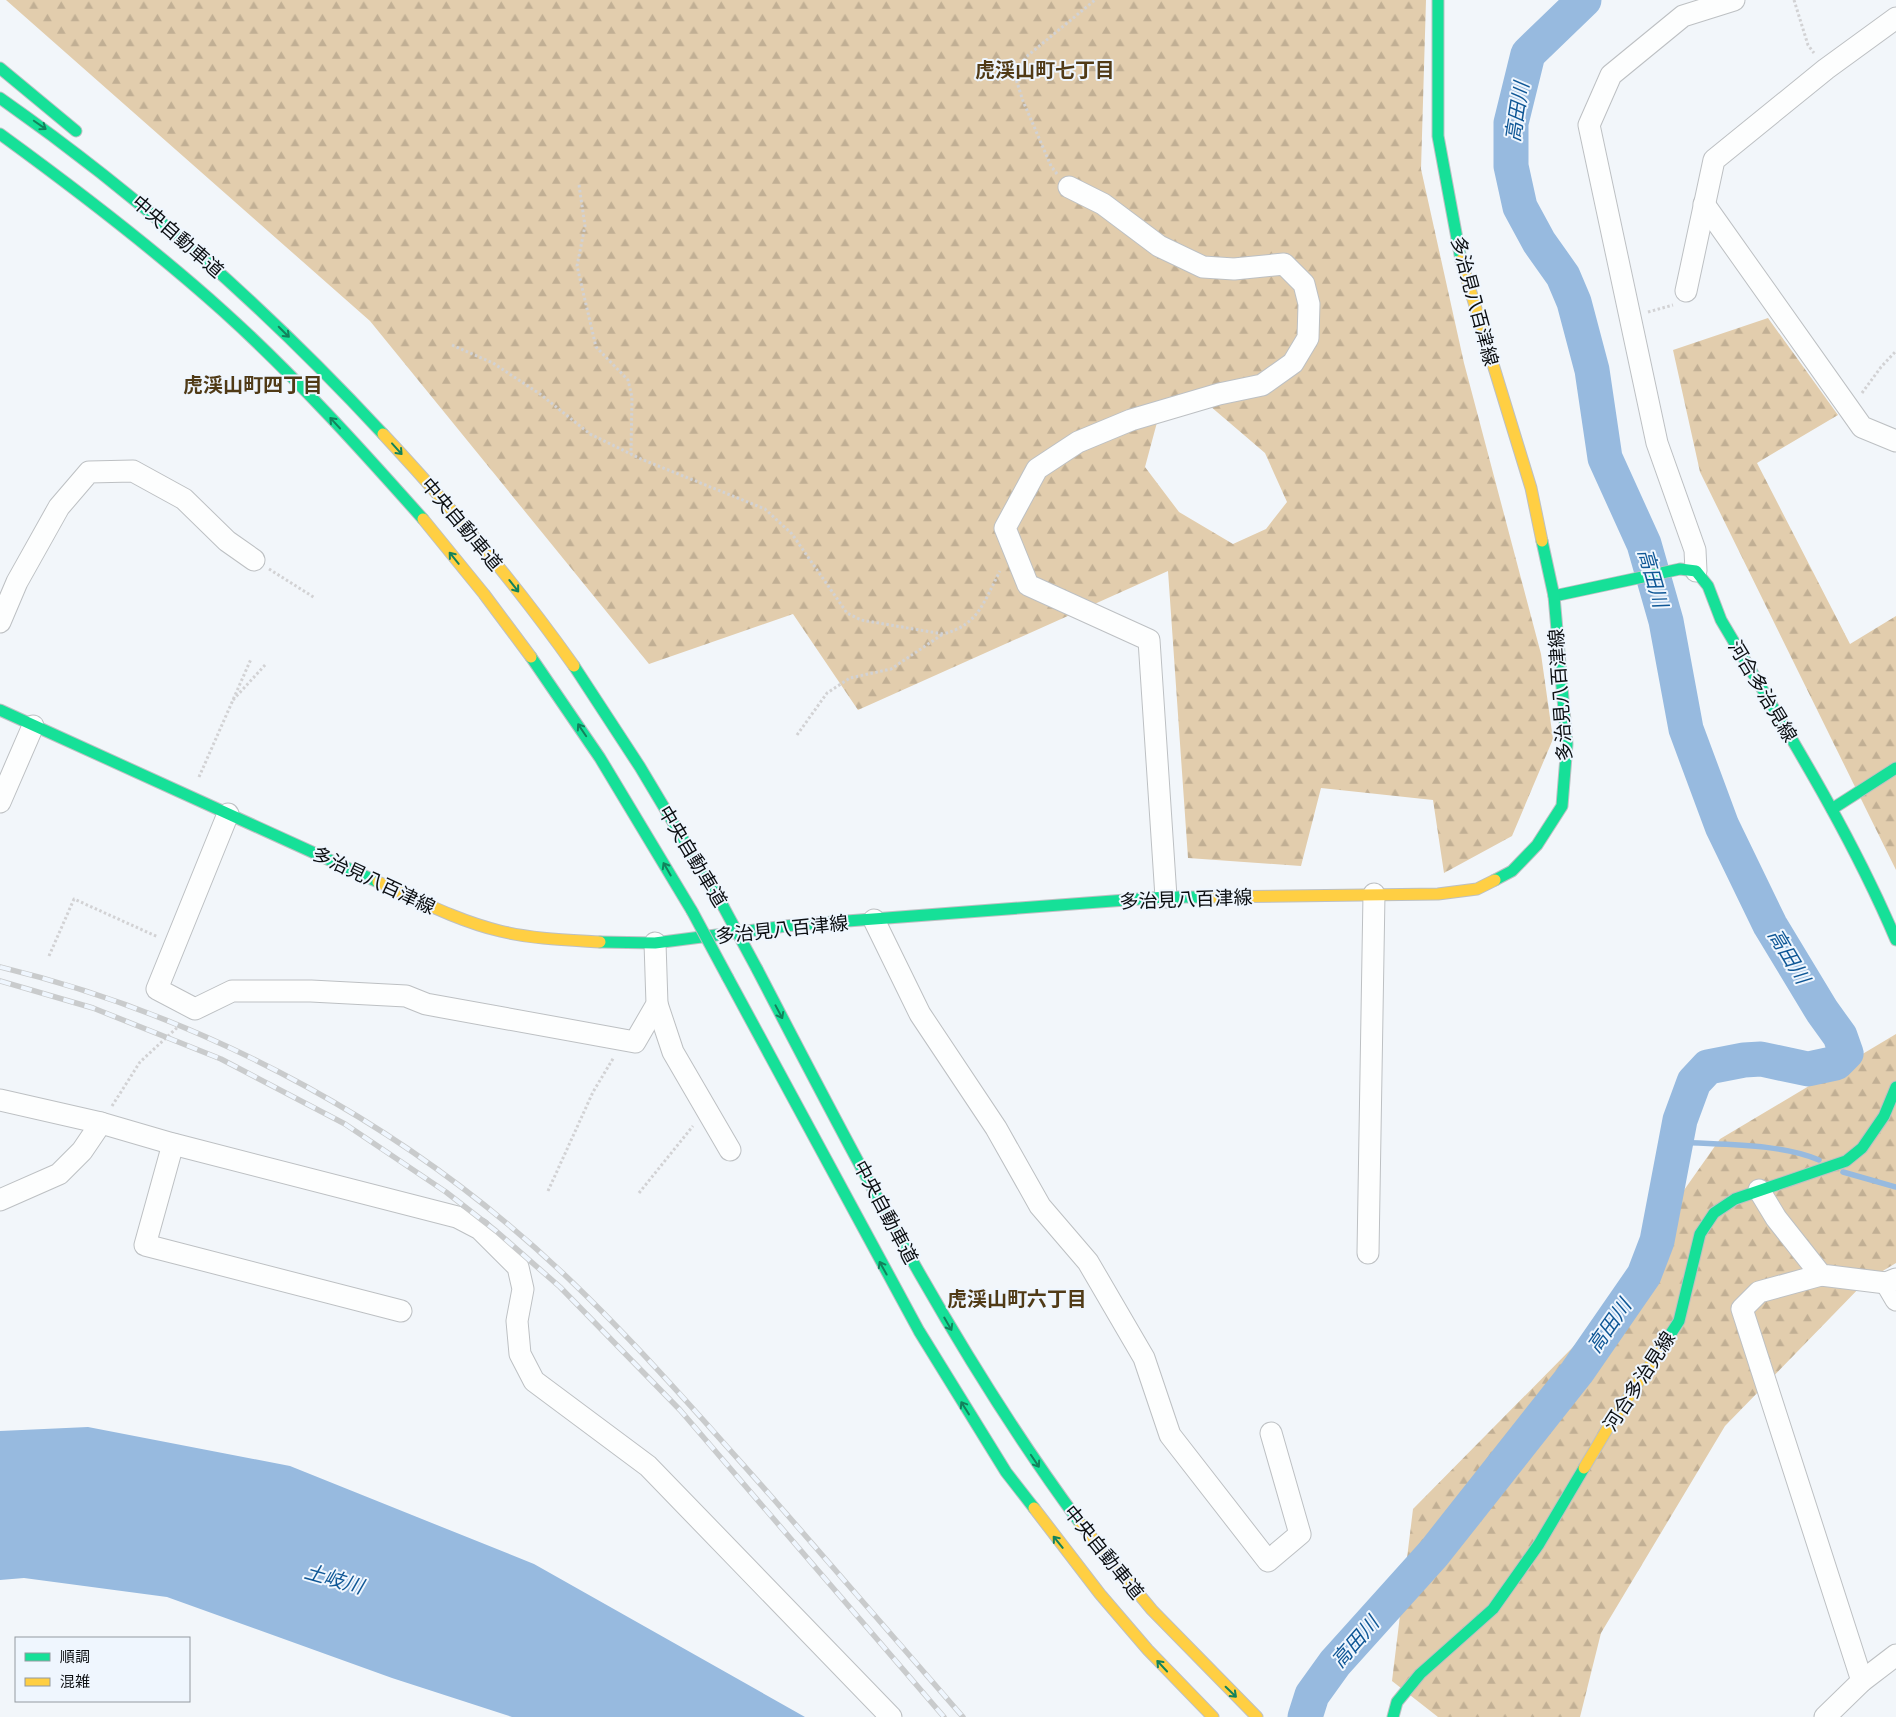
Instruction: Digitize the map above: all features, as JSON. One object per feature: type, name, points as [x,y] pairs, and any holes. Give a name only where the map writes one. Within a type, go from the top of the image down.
[{"type":"main road","name":"多治見八百津線","points":[[0,710],[441,912],[500,931],[557,940],[655,943],[794,925],[1166,897],[1438,894],[1477,889],[1512,871],[1537,845],[1562,806],[1567,744],[1554,596],[1531,488],[1461,262],[1438,136],[1438,0]]},
{"type":"main road","points":[[0,68],[86,140]]},
{"type":"main road","name":"中央自動車道","points":[[0,98],[43,127],[111,179],[194,249],[264,312],[391,441],[508,578],[596,698],[723,906],[919,1272],[1001,1412],[1094,1541],[1148,1606],[1204,1667],[1257,1717]]},
{"type":"main road","name":"中央自動車道","points":[[0,134],[102,208],[241,329],[309,395],[378,470],[480,590],[541,670],[624,796],[692,911],[877,1257],[924,1339],[992,1450],[1053,1536],[1100,1594],[1148,1650],[1213,1717]]},
{"type":"main road","points":[[180,223],[229,270],[264,312]]},
{"type":"main road","points":[[1554,596],[1688,570]]},
{"type":"main road","name":"河合多治見線","points":[[1688,570],[1708,586],[1721,620],[1832,809],[1874,889],[1896,940]]},
{"type":"main road","points":[[1832,809],[1896,768]]},
{"type":"main road","name":"河合多治見線","points":[[1392,1717],[1397,1702],[1420,1674],[1494,1609],[1539,1544],[1609,1426],[1678,1321],[1700,1234],[1714,1213],[1734,1199],[1846,1161],[1862,1148],[1884,1116],[1896,1087]]},
{"type":"street","points":[[1688,570],[1695,550],[1657,443],[1589,124],[1611,75],[1683,16],[1734,0]]},
{"type":"street","points":[[1686,291],[1714,160],[1826,69],[1896,18]]},
{"type":"street","points":[[1069,187],[1103,204],[1159,246],[1203,267],[1234,269],[1284,264],[1304,284],[1309,304],[1308,338],[1293,363],[1262,385],[1219,394],[1131,420],[1078,442],[1036,469],[1005,528],[1028,585],[1149,640],[1166,897]]},
{"type":"street","points":[[1704,204],[1862,427],[1896,441]]},
{"type":"street","points":[[0,622],[17,582],[59,507],[89,472],[133,471],[184,498],[227,541],[254,560]]},
{"type":"street","points":[[0,802],[33,726]]},
{"type":"street","points":[[228,814],[156,989],[195,1009],[232,991],[311,991],[406,996],[426,1004],[635,1042],[657,1004]]},
{"type":"street","points":[[1368,1253],[1374,894]]},
{"type":"street","points":[[874,920],[920,1014],[996,1128],[1040,1206],[1088,1262],[1140,1350],[1170,1435],[1268,1561],[1300,1534],[1272,1432]]},
{"type":"street","points":[[655,943],[657,1004],[673,1052],[730,1150]]},
{"type":"street","points":[[0,1100],[101,1123],[172,1144],[456,1217],[480,1229],[518,1267],[523,1289],[517,1321],[520,1354],[534,1381],[648,1466],[891,1717]]},
{"type":"street","points":[[0,1200],[59,1174],[82,1151],[101,1123]]},
{"type":"street","points":[[172,1144],[145,1245],[400,1311]]},
{"type":"street","points":[[1759,1190],[1776,1218],[1821,1275]]},
{"type":"street","points":[[1862,1681],[1742,1310],[1759,1292],[1821,1275],[1893,1287]]},
{"type":"street","points":[[1825,1717],[1862,1681],[1896,1656]]},
{"type":"path","points":[[1069,187],[1051,166],[1023,101],[1015,76],[1026,57],[1095,0]]},
{"type":"path","points":[[1794,0],[1808,45],[1826,69]]},
{"type":"path","points":[[580,185],[585,226],[578,266],[596,348],[628,380],[632,397],[631,454]]},
{"type":"path","points":[[1632,324],[1642,320],[1647,313],[1672,306],[1686,291]]},
{"type":"path","points":[[452,345],[493,363],[540,394],[590,434],[631,454],[765,509],[792,534],[847,613],[861,620],[943,634]]},
{"type":"path","points":[[1850,410],[1881,367],[1896,351]]},
{"type":"path","points":[[254,560],[315,598]]},
{"type":"path","points":[[797,736],[826,693],[850,678],[890,669],[943,634],[970,623],[1000,571],[1020,565]]},
{"type":"path","points":[[191,797],[251,659]]},
{"type":"path","points":[[231,703],[266,664]]},
{"type":"path","points":[[49,956],[74,899],[175,945]]},
{"type":"path","points":[[101,1123],[140,1062],[195,1009]]},
{"type":"path","points":[[548,1191],[593,1092],[625,1039]]},
{"type":"path","points":[[639,1193],[706,1110]]},
{"type":"green space","points":[[6,0],[1426,0],[1421,169],[1464,363],[1541,654],[1553,739],[1512,836],[1444,873],[1433,800],[1321,788],[1301,866],[1188,858],[1168,571],[858,710],[793,614],[649,664],[370,321]],"holes":[[[1210,406],[1265,453],[1287,502],[1266,529],[1233,544],[1179,512],[1145,467],[1159,415]]]},
{"type":"green space","points":[[1768,318],[1838,415],[1757,463],[1850,644],[1896,616],[1896,870],[1700,472],[1673,350]]},
{"type":"green space","points":[[1896,1034],[1896,1263],[1866,1281],[1725,1426],[1601,1633],[1580,1717],[1438,1717],[1392,1681],[1413,1509],[1575,1345],[1720,1139]]},
{"type":"water","name":"土岐川","points":[[88,1427],[290,1466],[534,1564],[805,1717],[512,1717],[392,1678],[167,1597],[24,1578],[0,1580],[0,1431]]},
{"type":"waterway","name":"高田川","points":[[1305,1717],[1312,1695],[1335,1663],[1434,1553],[1577,1372],[1644,1275],[1657,1241],[1680,1120],[1694,1082],[1708,1067],[1744,1060],[1761,1059],[1808,1069],[1836,1063],[1846,1053],[1840,1036],[1822,1011],[1770,925],[1722,826],[1686,729],[1666,621],[1644,544],[1605,458],[1592,370],[1574,302],[1563,276],[1539,242],[1520,207],[1511,166],[1511,123],[1528,54],[1584,0]]},
{"type":"waterway","points":[[1678,1142],[1786,1150],[1819,1160]]},
{"type":"waterway","points":[[1843,1172],[1896,1187]]},
{"type":"railway","points":[[0,967],[79,989],[156,1016],[232,1049],[305,1086],[376,1128],[444,1175],[509,1225],[570,1280],[672,1386],[770,1495],[963,1717]]},
{"type":"railway","points":[[0,981],[93,1008],[221,1059],[345,1124],[446,1192],[496,1231],[560,1287],[680,1410],[944,1717]]},
{"type":"traffic: fast","points":[[1438,0],[1438,136],[1461,260]]},
{"type":"traffic: fast","points":[[0,68],[76,131]]},
{"type":"traffic: fast","points":[[0,98],[103,174],[200,256],[294,343],[383,434]]},
{"type":"traffic: fast","points":[[0,134],[114,220],[223,311],[301,386],[423,519]]},
{"type":"traffic: fast","points":[[1495,880],[1512,871],[1537,845],[1562,806],[1567,744],[1554,596],[1542,541]]},
{"type":"traffic: fast","points":[[1554,596],[1680,569],[1696,571],[1708,586],[1721,620],[1836,817],[1896,940]]},
{"type":"traffic: fast","points":[[531,657],[600,758],[692,911]]},
{"type":"traffic: fast","points":[[574,666],[640,767],[723,906]]},
{"type":"traffic: fast","points":[[0,710],[378,882]]},
{"type":"traffic: fast","points":[[1832,809],[1896,768]]},
{"type":"traffic: fast","points":[[600,942],[655,943],[794,925],[1166,897],[1204,897]]},
{"type":"traffic: fast","points":[[723,906],[757,969]]},
{"type":"traffic: fast","points":[[692,911],[728,978]]},
{"type":"traffic: fast","points":[[757,969],[869,1182],[948,1322],[989,1390],[1033,1457],[1080,1523]]},
{"type":"traffic: fast","points":[[728,978],[919,1331],[1006,1472],[1034,1508]]},
{"type":"traffic: fast","points":[[1668,1338],[1679,1321],[1700,1234],[1714,1213],[1735,1199],[1846,1161],[1862,1148],[1884,1116],[1896,1087]]},
{"type":"traffic: fast","points":[[1393,1717],[1397,1702],[1420,1674],[1493,1609],[1539,1544],[1584,1468]]},
{"type":"traffic: slow","points":[[1461,260],[1531,488],[1542,541]]},
{"type":"traffic: slow","points":[[383,434],[483,547],[574,666]]},
{"type":"traffic: slow","points":[[423,519],[484,594],[531,657]]},
{"type":"traffic: slow","points":[[1204,897],[1438,894],[1477,889],[1495,880]]},
{"type":"traffic: slow","points":[[378,882],[453,916],[484,927],[512,934],[600,942]]},
{"type":"traffic: slow","points":[[1584,1468],[1609,1426],[1668,1338]]},
{"type":"traffic: slow","points":[[1034,1508],[1100,1594],[1148,1650],[1213,1717]]},
{"type":"traffic: slow","points":[[1080,1523],[1152,1610],[1257,1717]]},
{"type":"district","name":"虎渓山町七丁目","points":[[1045,70]]},
{"type":"district","name":"虎渓山町四丁目","points":[[253,385]]},
{"type":"district","name":"虎渓山町六丁目","points":[[1017,1299]]}]
